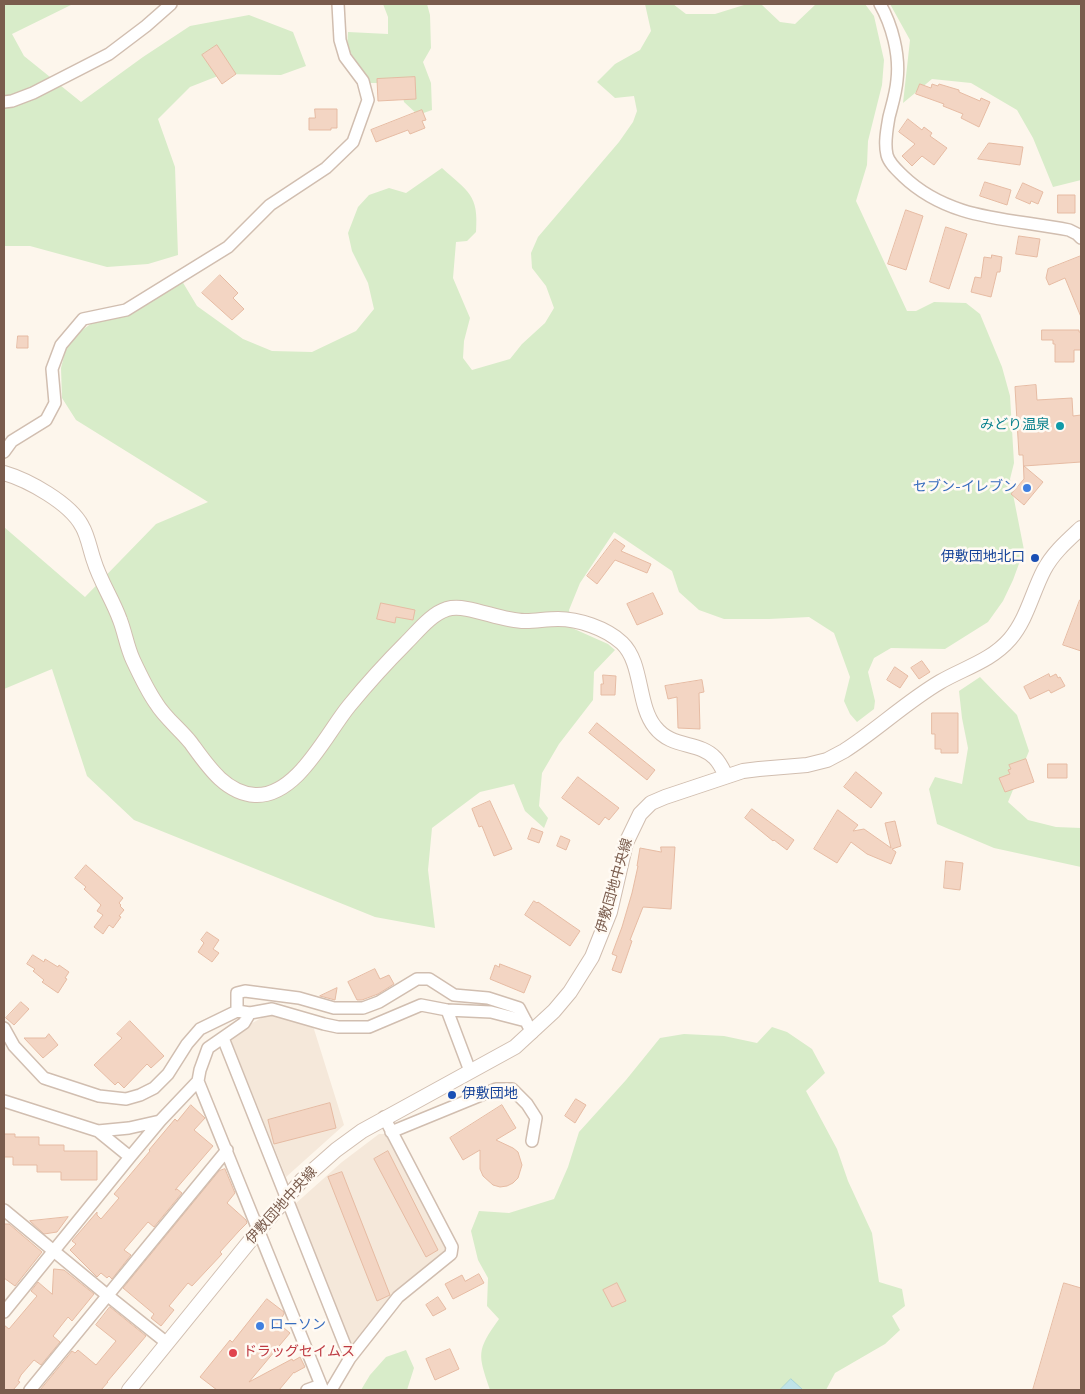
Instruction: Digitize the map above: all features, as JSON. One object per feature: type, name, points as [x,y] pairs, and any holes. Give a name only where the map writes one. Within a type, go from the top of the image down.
[{"type":"street","points":[[4,102],[33,93],[109,54],[171,4]]},
{"type":"street","points":[[4,452],[12,442],[46,420],[55,403],[52,370],[61,345],[83,318],[126,310],[228,247],[270,205],[326,168],[353,142],[368,100],[363,81],[345,57],[340,40],[338,4]]},
{"type":"street","points":[[880,4],[886,16],[893,40],[898,69],[886,137],[887,157],[894,167],[912,185],[962,211],[985,218],[1069,230],[1081,238]]},
{"type":"street","points":[[4,473],[24,481],[55,498],[70,510],[82,525],[94,563],[120,618],[131,656],[156,704],[188,740],[219,780],[239,790],[255,795],[277,790],[299,773],[346,710],[384,665],[425,624],[438,613],[450,608],[467,609],[511,621],[573,620],[592,626],[622,643],[630,654],[653,725],[662,735],[674,742],[704,750],[714,757],[726,776]]},
{"type":"street","name":"伊敷団地中央線","points":[[129,1390],[258,1231],[302,1180],[336,1150],[384,1118],[515,1047],[529,1027],[570,992],[592,957],[610,912],[626,842],[640,814],[651,803],[665,796],[726,776],[758,769],[807,765],[827,760],[866,737],[917,697],[940,682],[982,662],[1011,638],[1020,624],[1043,571],[1052,556],[1081,528]]},
{"type":"street","points":[[237,1011],[237,994],[245,991],[299,998],[334,1008],[363,1008],[379,1002],[417,979],[429,979],[454,994],[488,998],[519,1008],[529,1027]]},
{"type":"street","points":[[4,1028],[9,1046],[44,1078],[99,1096],[126,1098],[140,1095],[154,1088],[168,1074],[187,1044],[200,1029],[237,1011],[250,1013],[272,1009],[324,1024],[369,1027],[421,1005],[429,1005],[447,1010],[491,1012],[529,1027]]},
{"type":"street","points":[[447,1010],[470,1071]]},
{"type":"street","points":[[250,1013],[244,1023],[208,1048],[198,1081],[258,1231],[325,1389]]},
{"type":"street","points":[[223,1038],[350,1358]]},
{"type":"street","points":[[4,1312],[160,1121],[198,1081]]},
{"type":"street","points":[[391,1132],[496,1089],[512,1089],[528,1104],[536,1118],[532,1141]]},
{"type":"street","points":[[4,1101],[98,1131],[130,1157]]},
{"type":"street","points":[[307,1390],[325,1389],[398,1297],[451,1254],[452,1247],[384,1118]]},
{"type":"street","points":[[98,1131],[129,1128],[160,1121]]},
{"type":"street","points":[[30,1390],[227,1150]]},
{"type":"street","points":[[5,1212],[167,1342]]},
{"type":"shaded area","points":[[270,1013],[313,1026],[344,1125],[286,1177],[231,1040],[233,1034]]},
{"type":"shaded area","points":[[379,1134],[387,1134],[447,1251],[404,1285],[356,1344],[349,1344],[294,1205],[342,1162]]},
{"type":"green space","points":[[4,4],[73,4],[12,34],[24,56],[81,102],[190,26],[249,15],[293,32],[306,66],[281,75],[223,74],[190,87],[158,119],[175,167],[178,255],[148,264],[107,267],[30,246],[4,246]]},
{"type":"green space","points":[[383,4],[427,4],[430,15],[431,48],[423,62],[431,83],[432,110],[418,115],[404,102],[400,83],[370,83],[347,47],[348,32],[388,34],[388,17]]},
{"type":"green space","points":[[645,4],[673,4],[686,14],[715,14],[744,5],[762,5],[780,22],[795,24],[816,4],[865,4],[874,16],[884,60],[882,85],[868,141],[867,165],[856,201],[907,311],[916,311],[934,302],[966,303],[980,314],[1002,367],[1010,396],[1014,463],[1010,479],[1024,550],[1003,601],[988,622],[945,649],[891,648],[874,658],[868,672],[875,701],[874,709],[857,722],[850,714],[844,701],[850,677],[834,633],[809,617],[724,619],[699,610],[679,592],[672,571],[614,532],[580,583],[569,610],[572,628],[608,644],[615,650],[594,672],[593,700],[559,744],[542,773],[539,806],[548,818],[544,828],[525,811],[514,784],[480,792],[432,828],[428,870],[435,928],[375,917],[134,820],[87,776],[52,669],[4,689],[4,527],[85,597],[156,524],[208,502],[76,420],[62,398],[61,368],[66,348],[74,336],[92,323],[132,314],[182,281],[197,306],[243,339],[272,351],[312,352],[356,331],[374,309],[368,283],[352,251],[348,233],[358,207],[369,195],[389,188],[406,193],[442,168],[470,195],[476,209],[476,232],[467,241],[456,242],[453,278],[470,318],[464,341],[463,358],[472,370],[510,359],[522,344],[545,323],[554,308],[546,286],[532,268],[531,253],[538,237],[619,142],[633,122],[637,111],[634,96],[615,98],[597,82],[615,64],[640,50],[651,31]]},
{"type":"green space","points":[[890,4],[1081,4],[1081,180],[1053,187],[1033,138],[1017,110],[971,83],[932,79],[903,103],[910,40]]},
{"type":"green space","points":[[980,677],[1017,715],[1029,751],[1008,802],[1028,820],[1056,827],[1081,828],[1081,867],[994,848],[937,824],[929,789],[935,777],[962,784],[968,748],[959,691]]},
{"type":"green space","points":[[772,1027],[787,1032],[812,1049],[825,1073],[806,1091],[837,1149],[848,1181],[872,1233],[879,1282],[902,1289],[905,1306],[892,1316],[900,1330],[885,1344],[835,1373],[826,1390],[803,1390],[791,1380],[780,1390],[490,1390],[483,1368],[481,1353],[486,1339],[499,1319],[487,1306],[488,1278],[478,1260],[471,1231],[479,1211],[509,1213],[554,1199],[568,1167],[579,1132],[626,1080],[660,1038],[684,1034],[724,1036],[757,1043]]},
{"type":"green space","points":[[406,1350],[414,1368],[407,1390],[361,1390],[370,1375],[386,1357]]},
{"type":"water","points":[[791,1379],[803,1390],[780,1390]]},
{"type":"building","points":[[217,45],[236,74],[222,84],[202,55]]},
{"type":"building","points":[[415,77],[416,99],[378,101],[377,79]]},
{"type":"building","points":[[920,84],[931,88],[932,84],[938,86],[939,84],[959,90],[959,92],[980,101],[981,98],[990,102],[979,127],[961,118],[963,114],[943,106],[944,104],[916,94]]},
{"type":"building","points":[[315,109],[337,109],[337,128],[331,128],[331,130],[309,130],[309,118],[315,118]]},
{"type":"building","points":[[422,110],[426,120],[422,121],[425,128],[410,134],[408,130],[376,142],[371,130]]},
{"type":"building","points":[[908,119],[922,130],[924,127],[932,133],[930,136],[947,148],[934,165],[922,156],[912,166],[902,156],[915,144],[899,132]]},
{"type":"building","points":[[989,143],[1023,147],[1020,165],[978,159]]},
{"type":"building","points":[[985,182],[1011,190],[1007,205],[980,196]]},
{"type":"building","points":[[1023,183],[1043,192],[1038,204],[1031,201],[1030,204],[1016,198]]},
{"type":"building","points":[[1058,195],[1075,195],[1075,213],[1058,213]]},
{"type":"building","points":[[906,210],[923,216],[906,270],[888,264]]},
{"type":"building","points":[[946,227],[967,234],[949,289],[930,282]]},
{"type":"building","points":[[1019,236],[1040,239],[1037,257],[1016,254]]},
{"type":"building","points":[[992,255],[1002,257],[1000,272],[997,272],[991,297],[971,292],[975,277],[981,278],[984,257],[991,258]]},
{"type":"building","points":[[1081,256],[1081,317],[1065,278],[1049,285],[1046,278],[1048,269]]},
{"type":"building","points":[[220,275],[238,293],[233,298],[244,309],[232,320],[202,293]]},
{"type":"building","points":[[1042,330],[1079,330],[1081,332],[1081,350],[1074,350],[1074,362],[1055,362],[1055,344],[1053,344],[1053,340],[1042,340]]},
{"type":"building","points":[[18,336],[28,336],[28,348],[17,348]]},
{"type":"building","points":[[1036,385],[1037,400],[1072,398],[1073,416],[1081,415],[1081,462],[1024,466],[1043,482],[1024,505],[1011,494],[1024,479],[1023,455],[1019,455],[1015,387]]},
{"type":"building","points":[[615,539],[625,546],[621,551],[651,564],[647,573],[615,560],[597,584],[587,576]]},
{"type":"building","points":[[653,593],[663,614],[637,625],[627,604]]},
{"type":"building","points":[[1081,600],[1081,651],[1063,645]]},
{"type":"building","points":[[381,603],[415,610],[413,620],[396,617],[395,623],[377,619]]},
{"type":"building","points":[[922,661],[930,672],[919,679],[911,668]]},
{"type":"building","points":[[895,667],[908,676],[900,688],[887,680]]},
{"type":"building","points":[[1049,674],[1050,677],[1056,674],[1058,678],[1060,677],[1065,686],[1051,693],[1049,690],[1030,699],[1024,687]]},
{"type":"building","points":[[603,675],[616,676],[615,695],[601,695]]},
{"type":"building","points":[[702,680],[704,692],[699,693],[700,729],[678,728],[677,697],[668,699],[665,686]]},
{"type":"building","points":[[932,713],[958,713],[958,753],[941,753],[941,749],[935,749],[935,734],[932,734]]},
{"type":"building","points":[[597,723],[655,770],[647,780],[589,733]]},
{"type":"building","points":[[1026,759],[1034,782],[1005,792],[999,778],[1010,774],[1008,770],[1011,769],[1009,765]]},
{"type":"building","points":[[1048,764],[1067,764],[1067,778],[1048,778]]},
{"type":"building","points":[[856,772],[882,793],[871,808],[844,787]]},
{"type":"building","points":[[578,777],[619,808],[609,820],[605,817],[599,825],[562,798]]},
{"type":"building","points":[[490,801],[512,849],[494,856],[482,826],[479,827],[472,809]]},
{"type":"building","points":[[752,809],[794,840],[787,850],[745,818]]},
{"type":"building","points":[[838,810],[858,825],[853,831],[864,829],[891,848],[885,823],[895,821],[901,846],[892,849],[896,852],[891,864],[867,854],[851,842],[837,863],[814,849]]},
{"type":"building","points":[[532,828],[543,832],[539,843],[528,839]]},
{"type":"building","points":[[561,836],[570,840],[566,850],[557,846]]},
{"type":"building","points":[[661,847],[675,847],[671,909],[643,907],[630,940],[632,941],[621,973],[612,970],[617,956],[612,954],[632,893],[640,848],[661,852]]},
{"type":"building","points":[[946,861],[963,863],[960,890],[944,888]]},
{"type":"building","points":[[86,865],[123,898],[119,903],[124,910],[119,916],[121,917],[113,928],[109,925],[103,934],[94,927],[103,915],[97,911],[101,905],[84,889],[86,887],[75,878]]},
{"type":"building","points":[[534,901],[580,931],[570,946],[525,915]]},
{"type":"building","points":[[207,932],[219,940],[213,949],[219,953],[212,962],[198,952],[204,943],[201,940]]},
{"type":"building","points":[[33,955],[44,962],[45,959],[58,967],[59,965],[69,972],[58,993],[42,982],[44,980],[33,971],[35,969],[27,964]]},
{"type":"building","points":[[500,964],[531,976],[524,993],[490,979],[495,965],[499,967]]},
{"type":"building","points":[[375,969],[380,979],[389,975],[394,984],[378,994],[357,1000],[348,982]]},
{"type":"building","points":[[337,988],[335,1000],[320,996]]},
{"type":"building","points":[[21,1002],[29,1009],[14,1025],[6,1018]]},
{"type":"building","points":[[130,1021],[164,1056],[151,1068],[147,1064],[124,1088],[118,1082],[115,1085],[94,1065],[122,1038],[117,1034]]},
{"type":"building","points":[[49,1034],[58,1045],[43,1058],[24,1038],[45,1038]]},
{"type":"building","points":[[576,1099],[586,1105],[575,1123],[565,1116]]},
{"type":"building","points":[[330,1103],[336,1128],[274,1144],[268,1120]]},
{"type":"building","points":[[191,1105],[205,1118],[194,1130],[213,1146],[175,1190],[177,1189],[182,1193],[154,1227],[148,1222],[124,1250],[131,1255],[112,1279],[109,1276],[107,1278],[101,1273],[97,1277],[70,1250],[76,1244],[72,1241],[97,1212],[101,1219],[119,1198],[114,1194],[175,1119],[177,1121]]},
{"type":"building","points":[[502,1105],[516,1128],[496,1140],[518,1152],[522,1165],[518,1178],[513,1183],[500,1187],[493,1185],[483,1176],[480,1169],[480,1150],[463,1160],[450,1138]]},
{"type":"building","points":[[4,1134],[15,1134],[15,1137],[39,1137],[39,1145],[64,1145],[64,1151],[97,1151],[97,1180],[61,1180],[61,1172],[37,1172],[37,1165],[13,1165],[13,1157],[4,1157]]},
{"type":"building","points":[[388,1151],[438,1250],[426,1257],[374,1159]]},
{"type":"building","points":[[225,1169],[235,1193],[227,1203],[247,1223],[220,1252],[222,1254],[192,1286],[188,1283],[169,1306],[174,1310],[161,1326],[151,1318],[154,1314],[123,1288],[219,1171]]},
{"type":"building","points":[[342,1172],[390,1295],[377,1301],[328,1177]]},
{"type":"building","points":[[68,1217],[57,1232],[44,1234],[30,1221]]},
{"type":"building","points":[[4,1224],[9,1224],[42,1252],[15,1286],[4,1278]]},
{"type":"building","points":[[54,1269],[64,1270],[94,1294],[72,1321],[68,1317],[53,1336],[60,1342],[41,1365],[34,1360],[21,1375],[18,1381],[20,1382],[13,1390],[4,1390],[4,1325],[9,1329],[37,1296],[31,1291],[38,1282],[52,1294]]},
{"type":"building","points":[[479,1274],[484,1283],[453,1299],[445,1284],[462,1275],[465,1281]]},
{"type":"building","points":[[617,1283],[626,1301],[612,1307],[603,1290]]},
{"type":"building","points":[[1064,1283],[1081,1288],[1081,1390],[1033,1390]]},
{"type":"building","points":[[438,1297],[446,1309],[433,1316],[426,1305]]},
{"type":"building","points":[[267,1299],[284,1312],[278,1323],[290,1333],[249,1382],[292,1359],[293,1361],[300,1357],[305,1367],[294,1372],[279,1390],[217,1390],[200,1377]]},
{"type":"building","points":[[110,1307],[146,1336],[108,1382],[101,1390],[40,1390],[72,1351],[75,1353],[78,1350],[96,1365],[116,1341],[96,1325]]},
{"type":"building","points":[[450,1349],[459,1369],[435,1380],[426,1359]]},
{"type":"place","name":"みどり温泉","points":[[1060,426]]},
{"type":"place","name":"セブン-イレブン","points":[[1027,488]]},
{"type":"place","name":"伊敷団地北口","points":[[1035,558]]},
{"type":"place","name":"伊敷団地","points":[[452,1095]]},
{"type":"place","name":"ローソン","points":[[260,1326]]},
{"type":"place","name":"ドラッグセイムス","points":[[233,1353]]}]
